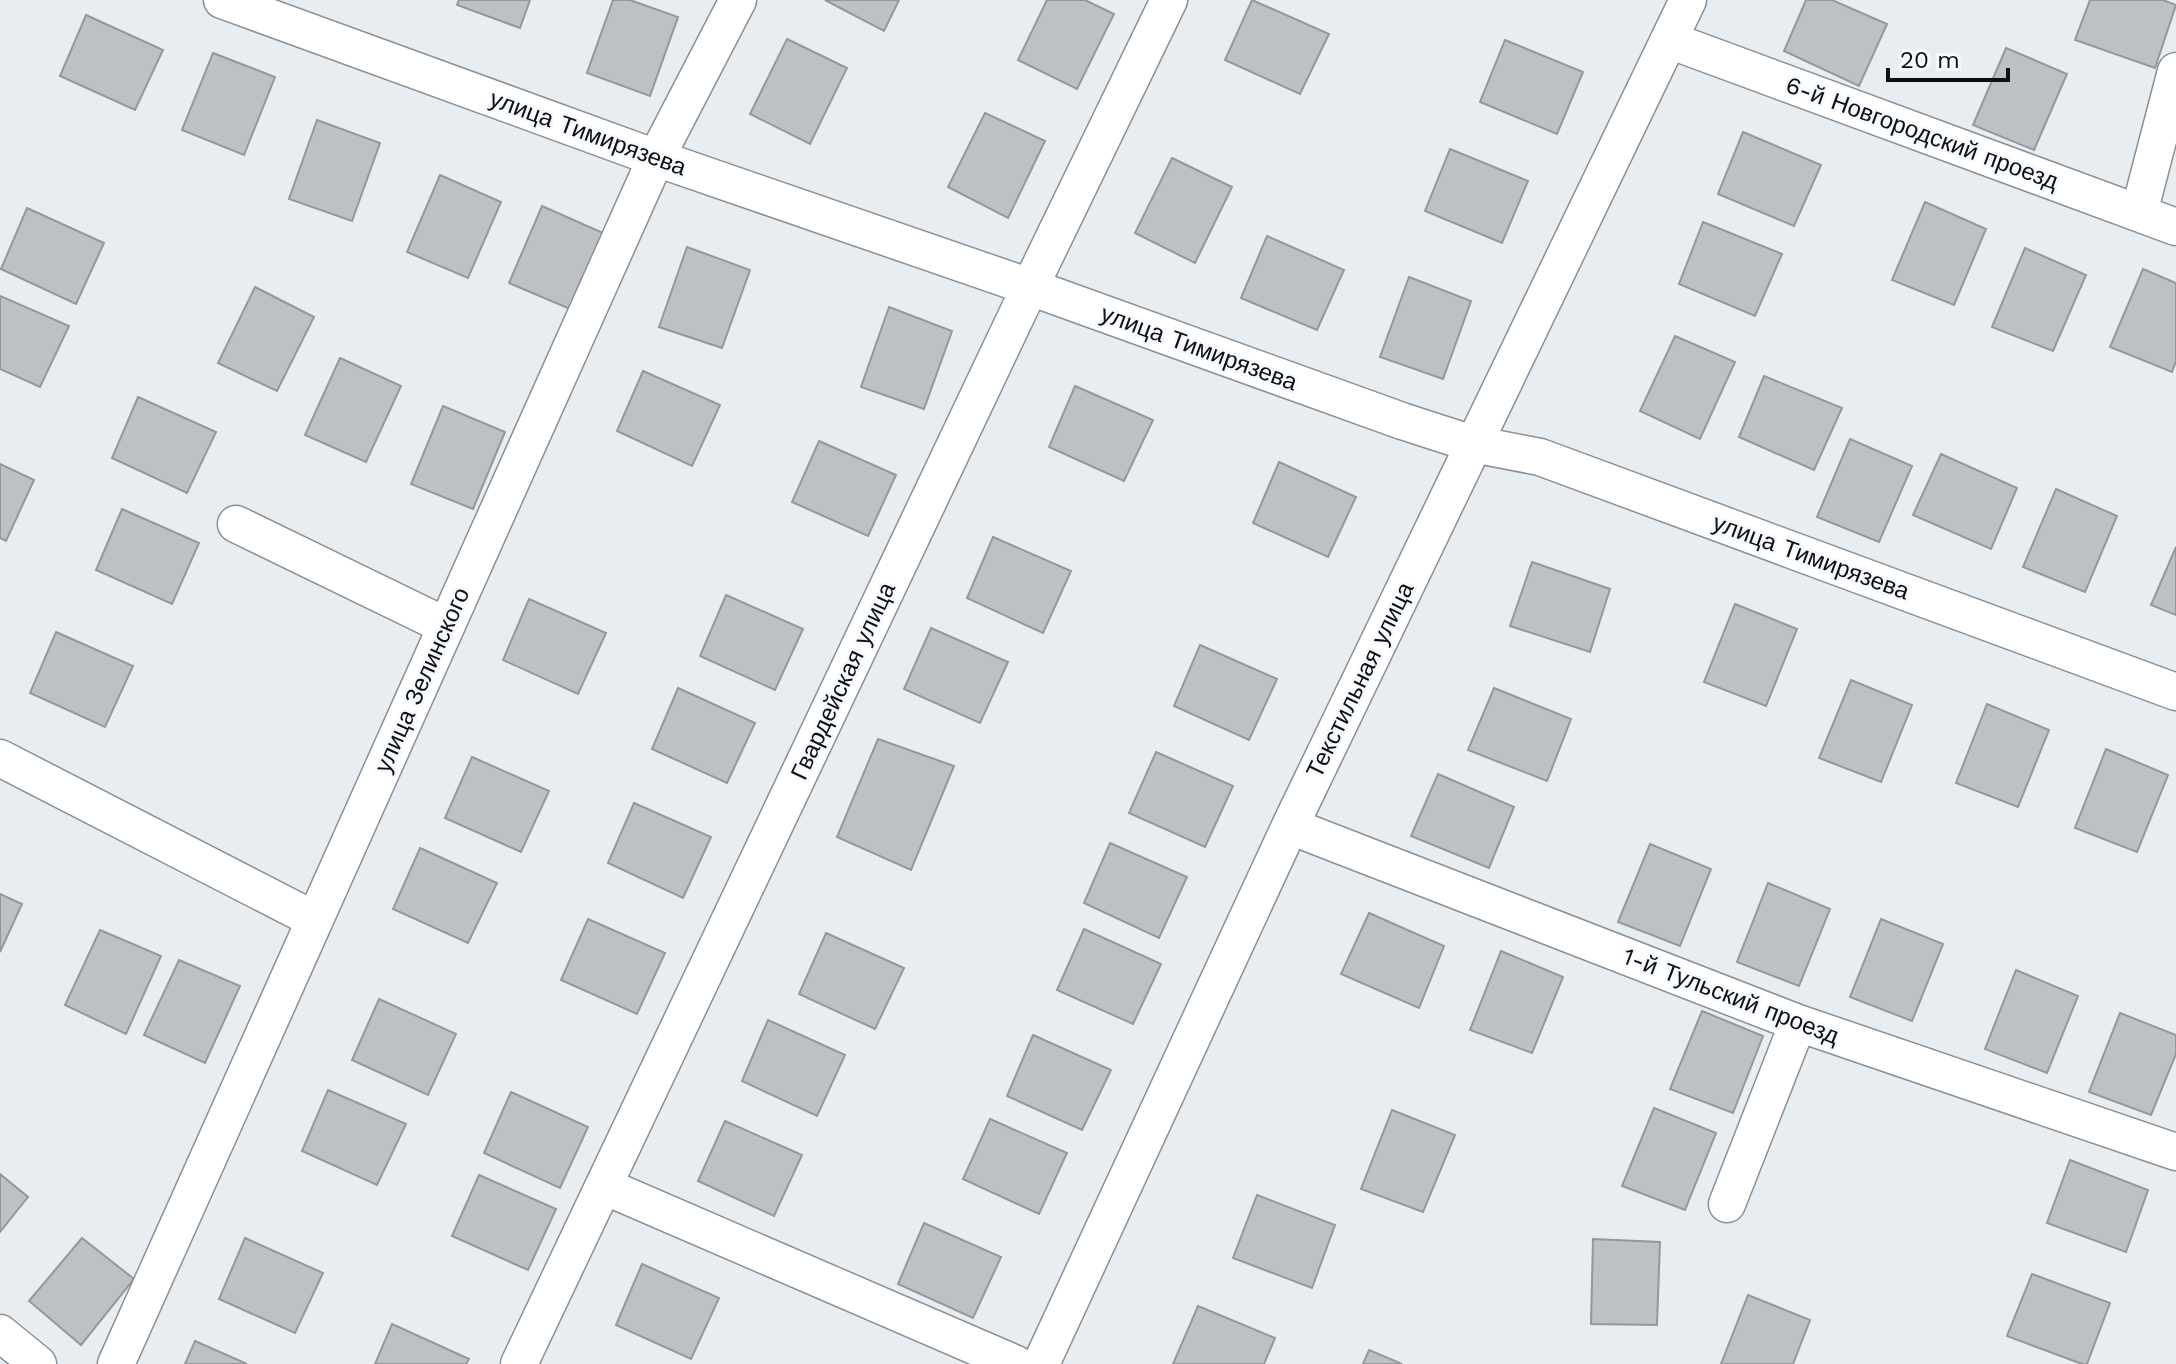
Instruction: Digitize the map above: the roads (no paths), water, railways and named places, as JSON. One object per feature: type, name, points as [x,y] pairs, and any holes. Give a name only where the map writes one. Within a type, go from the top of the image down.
[{"type":"street","name":"улица Тимирязева","points":[[222,0],[656,158],[1030,287],[1402,421],[1473,444],[1540,457],[2176,692]]},
{"type":"street","name":"улица Зелинского","points":[[116,1364],[656,158],[738,0]]},
{"type":"street","name":"Гвардейская улица","points":[[519,1364],[1169,0]]},
{"type":"street","name":"Текстильная улица","points":[[1041,1364],[1290,826],[1688,0]]},
{"type":"street","name":"6-й Новгородский проезд","points":[[1669,40],[2176,227]]},
{"type":"street","points":[[2139,213],[2176,71]]},
{"type":"street","points":[[236,524],[446,626]]},
{"type":"street","points":[[0,758],[315,920]]},
{"type":"street","name":"1-й Тульский проезд","points":[[1290,826],[1798,1023],[2176,1152]]},
{"type":"street","points":[[1727,1204],[1798,1023]]},
{"type":"street","points":[[604,1186],[1016,1364]]},
{"type":"street","points":[[0,1333],[38,1364]]}]
